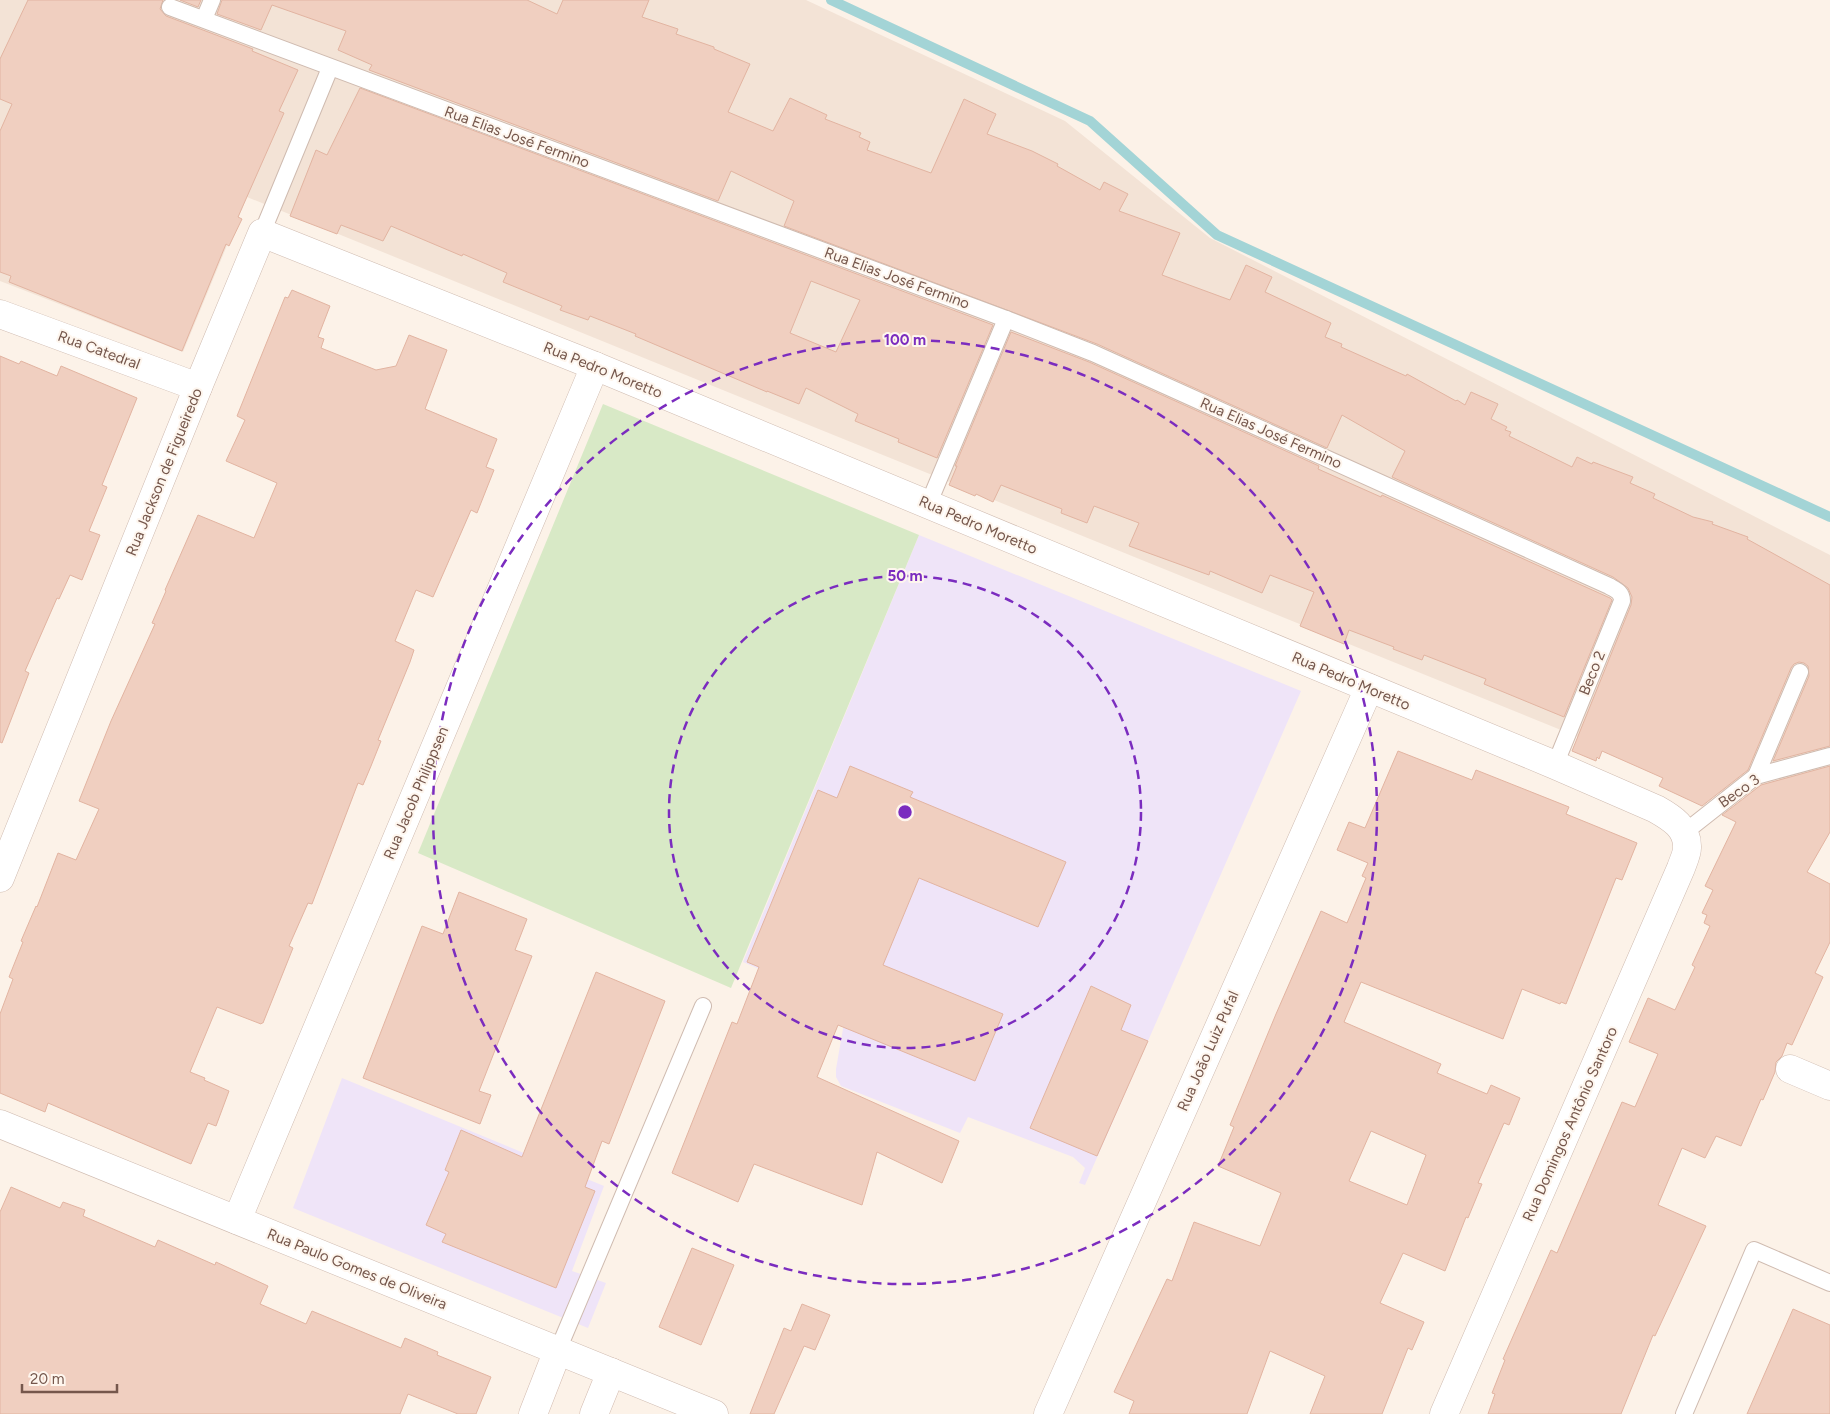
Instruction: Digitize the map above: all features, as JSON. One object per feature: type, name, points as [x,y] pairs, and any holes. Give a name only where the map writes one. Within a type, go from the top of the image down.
[{"type":"street","name":"Rua Pedro Moretto","points":[[262,233],[595,366],[1555,766],[1656,809],[1672,818],[1685,832]]},
{"type":"street","name":"Rua Jackson de Figueiredo","points":[[0,878],[262,233]]},
{"type":"street","name":"Rua Catedral","points":[[0,314],[198,387]]},
{"type":"street","name":"Rua Jacob Philippsen","points":[[237,1220],[595,366]]},
{"type":"street","name":"Rua João Luiz Pufal","points":[[1048,1414],[1369,688]]},
{"type":"street","name":"Rua Domingos Antônio Santoro","points":[[1444,1414],[1681,868],[1688,849],[1685,832]]},
{"type":"street","points":[[1790,1069],[1830,1086]]},
{"type":"street","name":"Rua Paulo Gomes de Oliveira","points":[[0,1124],[714,1414]]},
{"type":"street","points":[[533,1414],[558,1350]]},
{"type":"street","points":[[594,1414],[611,1372]]},
{"type":"lane","points":[[204,19],[212,0]]},
{"type":"lane","name":"Rua Elias José Fermino","points":[[170,7],[1006,318],[1093,353],[1609,586]]},
{"type":"lane","name":"Rua Jackson de Figueiredo","points":[[262,233],[330,68]]},
{"type":"lane","points":[[928,505],[1006,318]]},
{"type":"lane","name":"Beco 2","points":[[1555,766],[1622,601],[1619,593],[1609,586]]},
{"type":"lane","points":[[1756,776],[1800,672]]},
{"type":"lane","name":"Beco 3","points":[[1685,832],[1756,776],[1830,756]]},
{"type":"lane","points":[[558,1350],[703,1006]]},
{"type":"lane","points":[[1684,1414],[1754,1250],[1830,1283]]},
{"type":"shaded area","points":[[0,0],[806,0],[1065,121],[1210,238],[1830,555],[1830,815],[1704,788],[247,197],[183,352],[0,281]]},
{"type":"shaded area","points":[[919,535],[1301,691],[1085,1185],[1079,1183],[1085,1168],[1073,1157],[968,1117],[960,1133],[841,1086],[836,1077],[836,1069],[847,1006],[743,962]]},
{"type":"shaded area","points":[[342,1078],[604,1186],[572,1271],[606,1283],[588,1328],[293,1208]]},
{"type":"green space","points":[[603,404],[919,535],[731,988],[418,853]]},
{"type":"building","points":[[28,0],[163,0],[160,9],[166,16],[253,49],[252,51],[298,70],[279,111],[284,113],[238,217],[242,219],[229,246],[226,244],[182,351],[9,282],[11,276],[0,272],[0,131],[12,104],[0,99],[0,59]]},
{"type":"building","points":[[180,0],[201,0],[198,7]]},
{"type":"building","points":[[222,0],[527,0],[557,14],[563,0],[649,0],[642,17],[678,29],[676,34],[714,47],[714,49],[750,64],[728,112],[773,131],[790,98],[827,115],[825,119],[861,133],[859,137],[870,142],[867,150],[931,173],[964,99],[996,114],[987,134],[1032,151],[1058,164],[1057,166],[1100,190],[1104,182],[1128,194],[1119,211],[1180,233],[1162,275],[1230,300],[1246,265],[1272,277],[1265,292],[1331,323],[1325,337],[1342,344],[1341,347],[1406,376],[1407,374],[1465,405],[1471,392],[1498,404],[1491,419],[1507,427],[1505,430],[1511,432],[1509,436],[1572,467],[1577,457],[1592,464],[1593,462],[1633,477],[1630,483],[1655,494],[1653,498],[1693,517],[1713,522],[1712,524],[1748,537],[1747,539],[1830,585],[1830,746],[1773,761],[1809,676],[1808,666],[1799,662],[1791,668],[1748,770],[1702,806],[1659,786],[1663,778],[1602,751],[1599,759],[1597,757],[1596,761],[1572,751],[1631,605],[1632,597],[1628,588],[1613,577],[1392,477],[1405,451],[1342,415],[1327,448],[1097,344],[784,226],[794,201],[731,171],[718,201],[369,70],[372,65],[338,50],[346,31],[272,5],[261,30],[217,14]]},
{"type":"building","points":[[360,88],[993,325],[937,458],[898,442],[899,439],[855,421],[858,414],[806,388],[799,404],[767,392],[635,336],[636,334],[590,316],[588,320],[560,310],[562,306],[503,282],[507,273],[391,226],[383,241],[341,225],[337,234],[290,216],[316,150],[327,155]],"holes":[[[811,281],[860,300],[836,352],[790,333]]]},
{"type":"building","points":[[292,290],[330,306],[318,337],[324,339],[321,348],[376,370],[396,366],[409,335],[447,350],[425,409],[497,439],[486,467],[494,470],[477,513],[471,510],[433,597],[416,590],[395,641],[414,650],[410,662],[378,740],[381,741],[363,785],[358,783],[312,904],[308,903],[289,946],[293,948],[263,1023],[261,1024],[217,1007],[190,1072],[229,1091],[216,1126],[208,1123],[191,1164],[48,1103],[45,1112],[0,1093],[0,1014],[13,979],[9,977],[23,942],[21,941],[37,907],[58,853],[76,860],[99,809],[79,801],[111,721],[155,624],[152,623],[165,590],[198,515],[254,538],[277,483],[226,461],[245,420],[237,416],[285,297],[288,298]]},
{"type":"building","points":[[1011,332],[1089,362],[1319,466],[1318,469],[1381,497],[1382,495],[1610,598],[1612,600],[1564,717],[1484,684],[1486,679],[1424,655],[1422,660],[1349,630],[1344,644],[1300,626],[1314,592],[1270,575],[1262,593],[1210,571],[1209,575],[1129,546],[1139,523],[1094,506],[1087,523],[1061,513],[1062,509],[1001,485],[993,502],[949,485],[957,466],[955,466]]},
{"type":"building","points":[[0,356],[19,364],[21,361],[57,376],[61,366],[137,398],[102,485],[107,487],[89,531],[100,535],[82,580],[70,575],[59,599],[57,598],[25,671],[29,673],[2,743],[0,742]]},
{"type":"building","points":[[1398,751],[1472,780],[1476,770],[1569,807],[1566,814],[1637,843],[1622,880],[1616,878],[1566,1004],[1561,1002],[1560,1004],[1522,989],[1503,1039],[1361,982],[1344,1022],[1441,1064],[1437,1073],[1487,1094],[1491,1085],[1520,1098],[1509,1125],[1504,1123],[1478,1183],[1482,1184],[1468,1218],[1466,1217],[1445,1271],[1403,1253],[1380,1303],[1424,1322],[1412,1350],[1408,1348],[1382,1414],[1310,1414],[1325,1376],[1270,1351],[1247,1414],[1129,1414],[1134,1401],[1114,1392],[1167,1279],[1172,1281],[1194,1222],[1260,1246],[1281,1193],[1218,1166],[1234,1127],[1230,1125],[1321,911],[1347,923],[1366,878],[1362,876],[1368,863],[1337,850],[1349,822],[1365,828]],"holes":[[[1371,1131],[1426,1155],[1407,1205],[1349,1181]]]},
{"type":"building","points":[[850,766],[913,792],[910,797],[1066,862],[1038,927],[919,878],[883,965],[1003,1014],[975,1081],[838,1025],[817,1077],[959,1141],[942,1183],[877,1152],[862,1205],[754,1164],[738,1202],[672,1173],[732,1022],[737,1024],[759,967],[747,962],[818,790],[837,798]]},
{"type":"building","points":[[1830,766],[1830,832],[1807,872],[1830,884],[1830,942],[1815,973],[1823,977],[1792,1045],[1787,1043],[1782,1056],[1776,1062],[1775,1072],[1741,1146],[1716,1136],[1705,1158],[1682,1148],[1658,1205],[1706,1226],[1655,1336],[1653,1335],[1621,1414],[1488,1414],[1495,1394],[1492,1393],[1505,1360],[1503,1359],[1551,1250],[1557,1253],[1622,1102],[1635,1107],[1658,1054],[1629,1042],[1648,998],[1675,1010],[1695,967],[1692,965],[1710,926],[1704,923],[1707,915],[1702,913],[1713,890],[1705,886],[1736,822],[1722,815],[1761,785]]},
{"type":"building","points":[[459,892],[527,919],[515,950],[532,956],[479,1091],[491,1095],[480,1124],[363,1078],[422,926],[443,934]]},
{"type":"building","points":[[596,972],[665,1001],[609,1144],[602,1141],[585,1187],[595,1191],[556,1288],[442,1242],[446,1234],[426,1225],[449,1172],[445,1170],[461,1130],[522,1157]]},
{"type":"building","points":[[1091,986],[1131,1005],[1121,1030],[1148,1041],[1097,1156],[1030,1128]]},
{"type":"building","points":[[11,1187],[60,1208],[63,1202],[85,1210],[83,1216],[155,1247],[158,1240],[215,1265],[216,1262],[268,1286],[260,1304],[306,1324],[312,1311],[401,1348],[405,1338],[438,1352],[437,1355],[491,1377],[476,1414],[458,1414],[408,1394],[400,1414],[0,1414],[0,1212]]},
{"type":"building","points":[[692,1248],[734,1265],[701,1345],[659,1327]]},
{"type":"building","points":[[802,1304],[830,1315],[815,1350],[804,1346],[774,1414],[750,1414],[784,1328],[791,1331]]},
{"type":"building","points":[[1793,1309],[1830,1325],[1830,1414],[1747,1414]]},
{"type":"waterway","points":[[831,0],[1090,121],[1217,235],[1830,517]]}]
